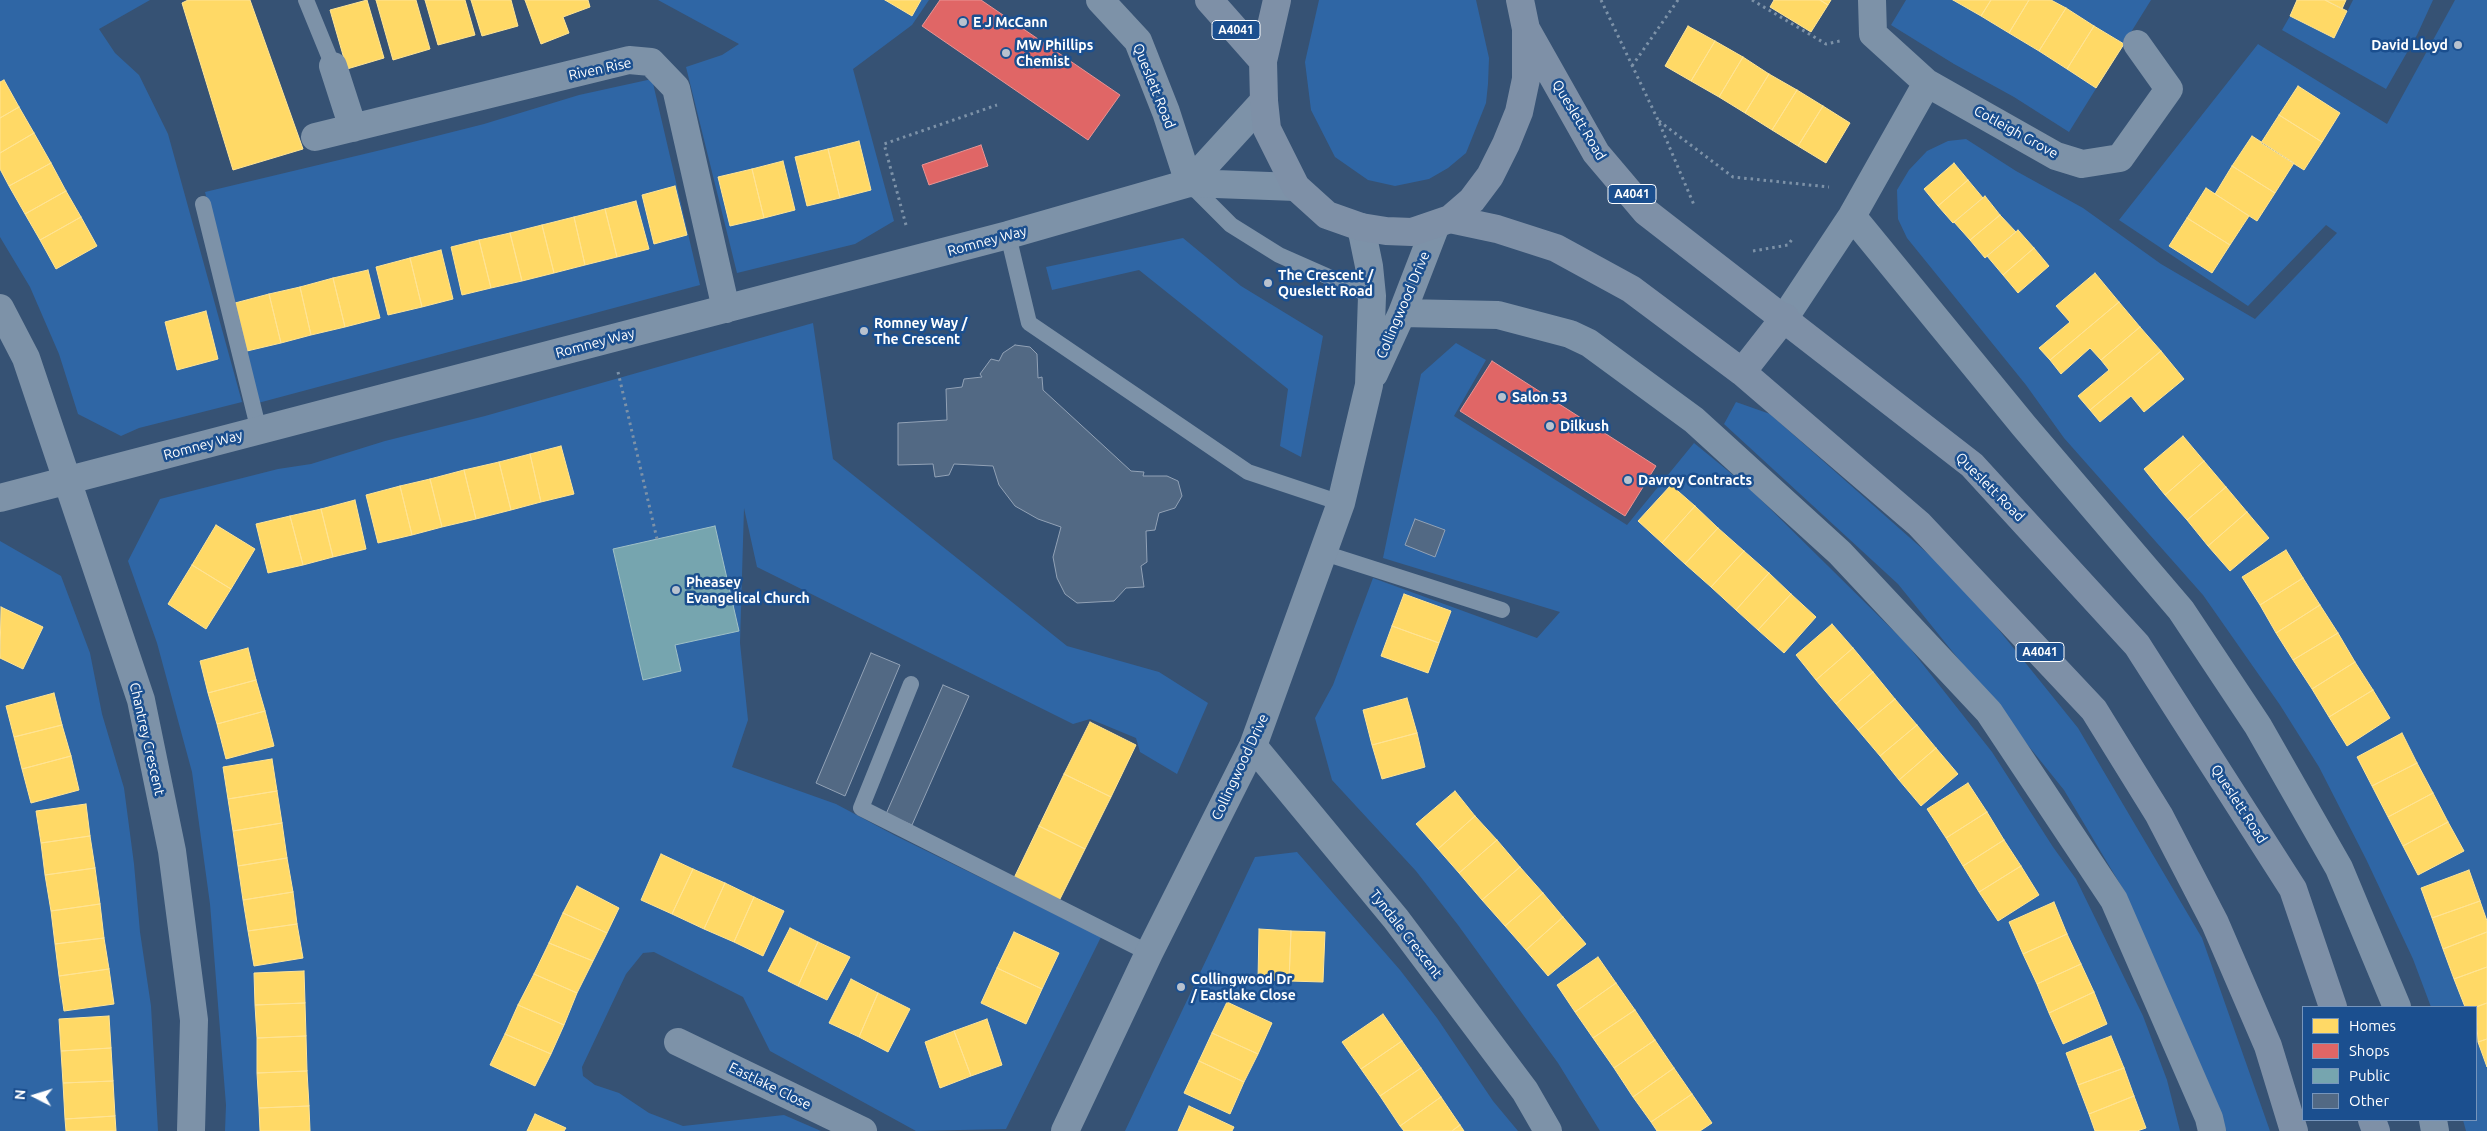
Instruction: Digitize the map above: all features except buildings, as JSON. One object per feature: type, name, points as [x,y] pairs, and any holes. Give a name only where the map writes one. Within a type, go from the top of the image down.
[{"type":"highway","name":"A4041","points":[[1209,0],[1263,61]]},
{"type":"highway","points":[[1276,0],[1263,61],[1267,129],[1296,186],[1326,215],[1361,227],[1386,231],[1412,232],[1443,222],[1472,200],[1490,176],[1509,136],[1519,112],[1526,79],[1526,29],[1520,0]]},
{"type":"highway","name":"Queslett Road","points":[[1526,29],[1596,153],[1646,212],[1709,262],[1784,317],[1972,465],[2137,645],[2293,889],[2334,1006]]},
{"type":"highway","name":"A4041","points":[[1443,222],[1497,229],[1556,248],[1631,289],[1742,372],[1920,524],[2094,710],[2159,815],[2215,923],[2268,1046],[2294,1131]]},
{"type":"highway","points":[[1742,372],[1784,317]]},
{"type":"street","name":"Queslett Road","points":[[1100,0],[1138,41],[1166,112],[1189,183]]},
{"type":"street","points":[[1872,0],[1873,34]]},
{"type":"street","name":"Cotleigh Grove","points":[[1873,34],[1927,83],[2056,156],[2082,164],[2120,158],[2169,89],[2137,44]]},
{"type":"street","name":"Riven Rise","points":[[315,137],[628,60],[651,62],[676,88],[726,309]]},
{"type":"street","points":[[333,66],[353,128]]},
{"type":"street","points":[[1784,317],[1852,216],[1927,83]]},
{"type":"street","points":[[1189,183],[1264,101]]},
{"type":"street","name":"Romney Way","points":[[0,498],[1008,236],[1189,183],[1296,186]]},
{"type":"street","points":[[1852,216],[2024,426],[2181,610],[2258,726],[2339,868],[2397,1006]]},
{"type":"street","name":"Collingwood Drive","points":[[1368,385],[1443,222]]},
{"type":"street","name":"Collingwood Drive","points":[[1065,1131],[1150,953],[1253,746],[1341,502],[1368,385],[1372,296],[1369,266],[1361,227]]},
{"type":"street","name":"Chantrey Crescent","points":[[0,308],[26,358],[141,700],[172,851],[194,1020],[191,1131]]},
{"type":"street","points":[[1402,313],[1498,314],[1570,334],[1589,343],[1694,420],[1840,553],[1989,712],[2114,900],[2209,1118],[2212,1131]]},
{"type":"street","name":"Tyndale Crescent","points":[[1253,746],[1396,919],[1524,1091],[1548,1131]]},
{"type":"street","name":"Eastlake Close","points":[[678,1042],[863,1131]]},
{"type":"lane","points":[[306,0],[333,66]]},
{"type":"lane","points":[[1189,183],[1232,225],[1279,255],[1372,296]]},
{"type":"lane","points":[[203,204],[259,431]]},
{"type":"lane","points":[[1008,236],[1029,323],[1248,472],[1341,502]]},
{"type":"lane","points":[[1324,553],[1502,610]]},
{"type":"lane","points":[[911,684],[861,808],[1150,953]]},
{"type":"path","points":[[1600,0],[1658,120],[1697,212]]},
{"type":"path","points":[[1632,66],[1678,0]]},
{"type":"path","points":[[1752,0],[1826,44],[1873,34]]},
{"type":"path","points":[[915,260],[884,144],[997,105]]},
{"type":"path","points":[[1658,120],[1733,176],[1832,187]]},
{"type":"path","points":[[609,339],[657,539]]},
{"type":"shaded area","points":[[0,0],[150,0],[99,29],[115,53],[139,75],[168,134],[242,402],[139,428],[121,436],[78,414],[59,354],[30,287],[0,237]]},
{"type":"shaded area","points":[[658,0],[929,0],[912,25],[853,69],[894,221],[855,244],[737,273],[686,67],[722,55],[739,44]]},
{"type":"shaded area","points":[[1319,0],[1476,0],[1489,58],[1488,84],[1486,103],[1466,153],[1448,168],[1429,179],[1395,186],[1368,180],[1335,157],[1311,110],[1305,62]]},
{"type":"shaded area","points":[[1906,0],[2151,0],[2069,132],[2014,97],[1954,64],[1891,25]]},
{"type":"shaded area","points":[[2353,0],[2433,0],[2417,35],[2386,89],[2282,30],[2290,16],[2334,38]]},
{"type":"shaded area","points":[[2455,0],[2487,0],[2487,1131],[2466,1131],[2463,1121],[2477,1121],[2477,1006],[2431,1006],[2413,959],[2366,859],[2319,767],[2280,705],[2203,595],[2064,438],[2026,385],[1907,238],[1898,219],[1897,190],[1909,170],[1927,151],[1948,141],[1966,139],[2016,171],[2083,208],[2161,264],[2255,319],[2337,233],[2326,225],[2248,306],[2119,220],[2258,44],[2387,124]]},
{"type":"shaded area","points":[[652,79],[700,285],[258,403],[205,192],[484,124],[579,95]]},
{"type":"shaded area","points":[[1183,238],[1241,286],[1323,336],[1301,457],[1280,446],[1288,389],[1139,270],[1052,290],[1046,267]]},
{"type":"shaded area","points":[[813,323],[833,459],[1067,646],[1159,672],[1208,703],[1177,774],[1140,752],[1136,738],[1090,719],[1073,724],[757,567],[744,508],[740,643],[748,720],[732,767],[836,804],[894,835],[1101,937],[1006,1129],[916,1131],[770,1051],[743,997],[654,952],[643,953],[626,974],[582,1067],[583,1076],[595,1085],[619,1093],[649,1113],[683,1126],[784,1115],[821,1131],[225,1131],[226,1105],[210,904],[192,772],[157,643],[128,561],[160,499],[278,469],[311,464],[385,441],[485,416]]},
{"type":"shaded area","points":[[1456,343],[1486,360],[1454,416],[1627,525],[1694,443],[1749,488],[1906,643],[1992,752],[2053,847],[2076,879],[2143,1016],[2167,1080],[2180,1131],[1600,1131],[1558,1063],[1458,925],[1416,871],[1332,780],[1315,718],[1333,685],[1373,578],[1537,638],[1560,612],[1383,558],[1421,374]]},
{"type":"shaded area","points":[[1736,402],[1770,414],[1961,583],[2078,728],[2202,938],[2270,1131],[2225,1131],[2217,1103],[2123,889],[2064,790],[1898,584],[1724,424]]},
{"type":"shaded area","points":[[0,541],[61,576],[90,653],[102,714],[124,788],[134,864],[140,932],[151,1006],[158,1131],[0,1131]]},
{"type":"shaded area","points":[[1297,852],[1400,970],[1437,1018],[1493,1101],[1518,1131],[1125,1131],[1255,857]]},
{"type":"place","name":"E J McCann","points":[[963,22]]},
{"type":"place","name":"David Lloyd","points":[[2458,45]]},
{"type":"place","name":"MW Phillips Chemist","points":[[1006,53]]},
{"type":"place","name":"The Crescent / Queslett Road","points":[[1268,283]]},
{"type":"place","name":"Romney Way / The Crescent","points":[[864,331]]},
{"type":"place","name":"Salon 53","points":[[1502,397]]},
{"type":"place","name":"Dilkush","points":[[1550,426]]},
{"type":"place","name":"Davroy Contracts","points":[[1628,480]]},
{"type":"place","name":"Pheasey Evangelical Church","points":[[676,590]]},
{"type":"place","name":"Collingwood Dr / Eastlake Close","points":[[1181,987]]}]
